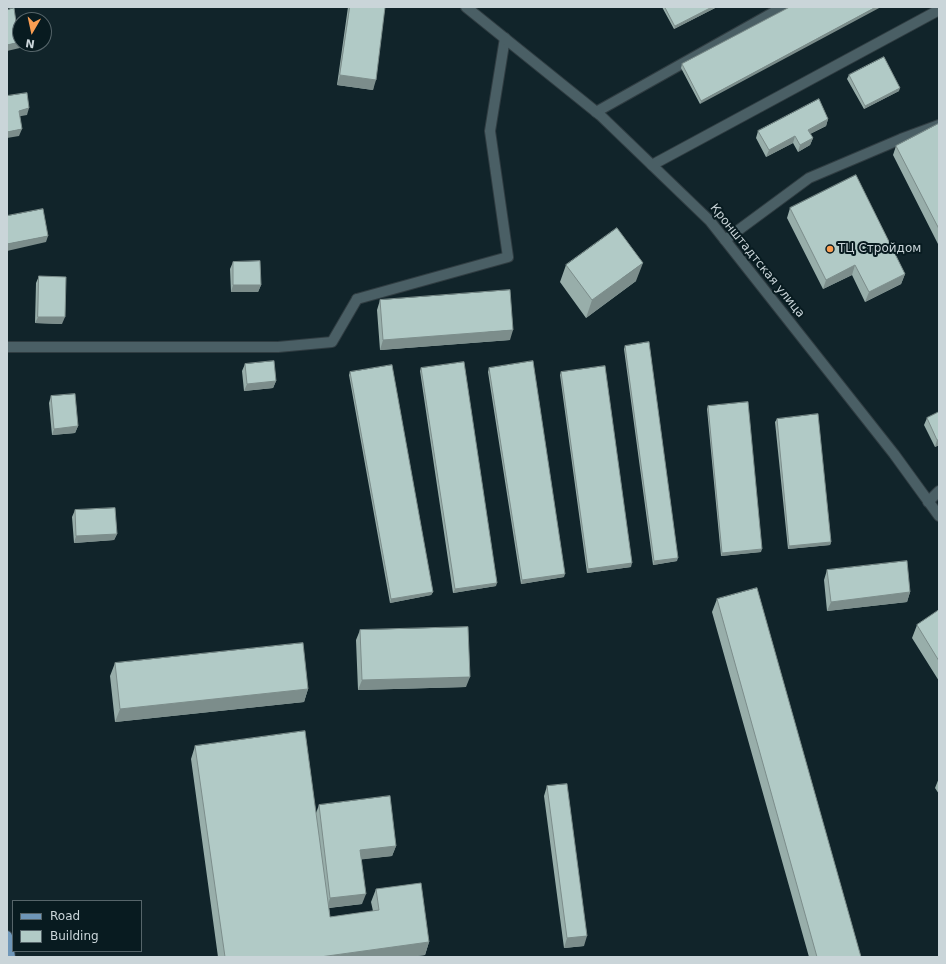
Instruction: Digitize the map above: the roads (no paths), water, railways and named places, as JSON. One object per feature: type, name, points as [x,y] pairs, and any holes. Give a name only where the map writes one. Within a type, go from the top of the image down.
[{"type":"main road","points":[[7,936],[10,957]]},
{"type":"street","name":"Кронштадтская улица","points":[[466,7],[596,112],[710,221],[894,454],[939,516]]},
{"type":"street","points":[[596,112],[783,7]]},
{"type":"street","points":[[652,165],[939,10]]},
{"type":"street","points":[[7,346],[278,347],[332,342],[357,299],[508,258],[490,131],[505,38]]},
{"type":"street","points":[[725,240],[809,178],[939,125]]},
{"type":"street","points":[[928,502],[939,491]]},
{"type":"place","name":"ТЦ Стройдом","points":[[830,249]]}]
